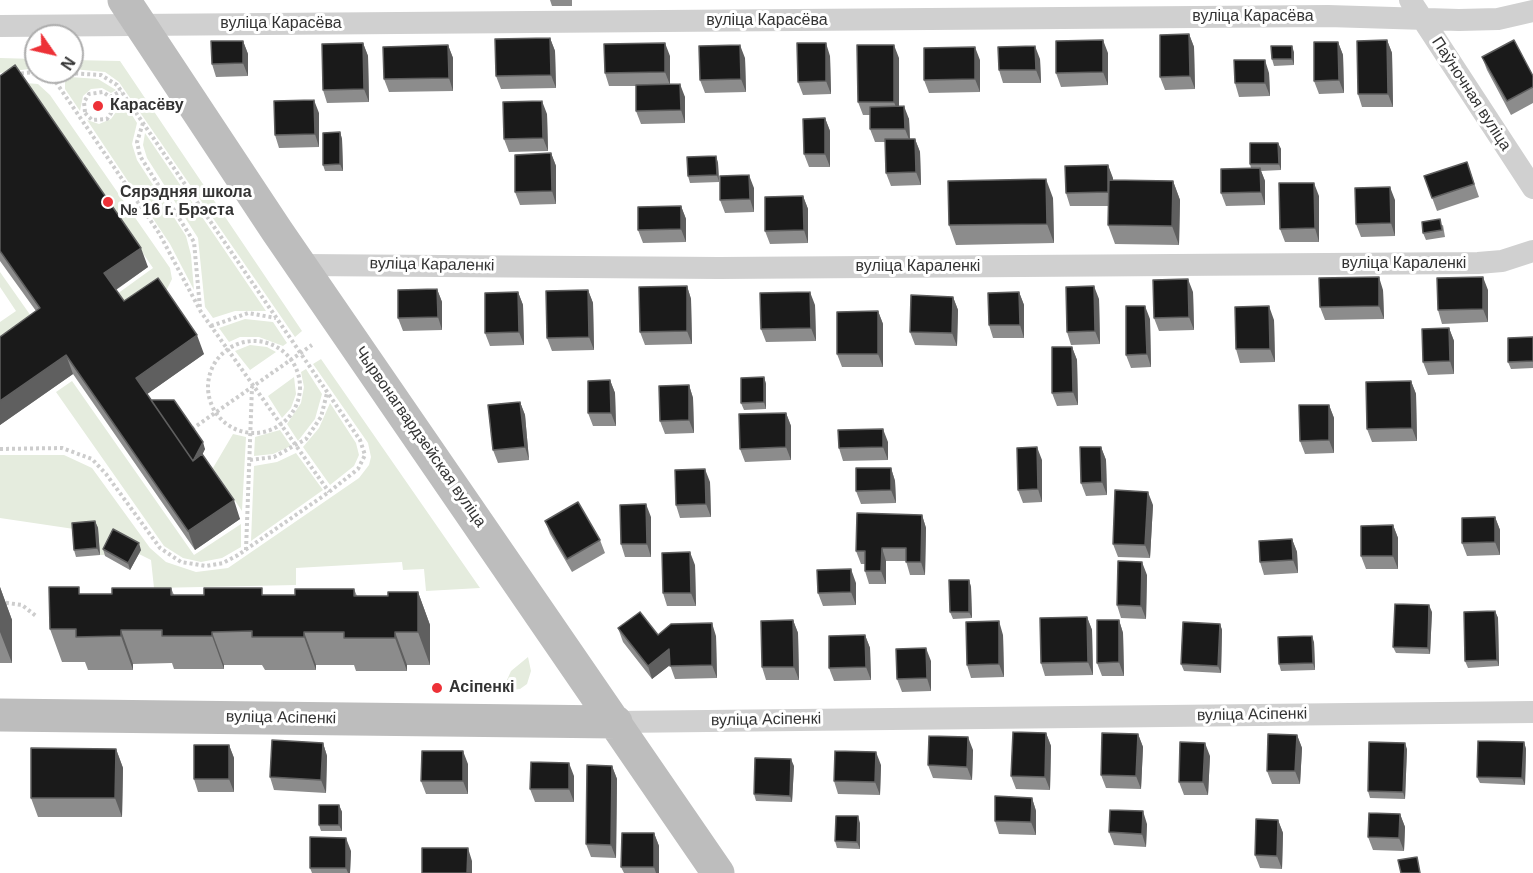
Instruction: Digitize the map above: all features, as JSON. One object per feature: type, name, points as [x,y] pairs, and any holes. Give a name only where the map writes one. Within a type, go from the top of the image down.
[{"type":"main road","name":"Чырвонагвардзейская вуліца","points":[[132,13],[301,265],[718,873]]},
{"type":"main road","name":"вуліца Асіпенкі","points":[[0,715],[616,722]]},
{"type":"street","name":"Паўночная вуліца","points":[[1410,0],[1533,188]]},
{"type":"street","name":"вуліца Карасёва","points":[[0,26],[132,13],[1317,16],[1498,19],[1533,11]]},
{"type":"street","name":"вуліца Караленкі","points":[[301,265],[742,268],[1467,264],[1502,261],[1533,250]]},
{"type":"street","name":"вуліца Асіпенкі","points":[[616,722],[1533,712]]},
{"type":"path","points":[[5,76],[24,74]]},
{"type":"path","points":[[0,449],[62,448],[92,459],[106,474],[150,538],[170,556],[181,562],[206,566],[223,563],[246,550],[329,492],[358,470],[364,455],[360,440],[121,90],[110,79],[101,75],[84,74]]},
{"type":"path","points":[[59,84],[159,233],[211,326],[329,492]]},
{"type":"path","points":[[110,97],[121,90]]},
{"type":"path","points":[[103,92],[110,97],[113,110],[107,118],[92,120],[85,112],[84,102],[89,94],[103,92]]},
{"type":"path","points":[[79,116],[85,112]]},
{"type":"path","points":[[143,122],[137,142],[140,156],[194,242],[200,309]]},
{"type":"path","points":[[211,326],[248,314],[276,318]]},
{"type":"path","points":[[246,341],[261,341],[277,347],[291,360],[299,377],[300,393],[291,414],[280,424],[266,431],[250,433],[230,426],[216,412],[209,397],[208,381],[213,365],[227,350],[246,341]]},
{"type":"path","points":[[192,429],[312,345]]},
{"type":"path","points":[[246,550],[252,386]]},
{"type":"path","points":[[249,460],[274,457],[306,439],[321,417],[327,392]]},
{"type":"path","points":[[0,602],[22,605],[36,616]]},
{"type":"shaded area","points":[[0,58],[24,59],[24,70],[0,73]]},
{"type":"shaded area","points":[[84,60],[120,61],[302,331],[295,337],[119,82],[105,72],[84,70]]},
{"type":"shaded area","points":[[84,78],[98,79],[116,90],[111,93],[102,88],[91,89],[83,96],[80,111],[65,89],[65,84],[84,84]]},
{"type":"shaded area","points":[[27,84],[38,84],[50,95],[170,268],[172,279],[167,289],[132,315],[117,294],[153,268]]},
{"type":"shaded area","points":[[120,96],[137,123],[132,144],[137,160],[186,236],[191,255],[194,290],[170,244],[87,120],[99,124],[111,119],[116,112],[116,99]]},
{"type":"shaded area","points":[[145,133],[266,311],[235,311],[213,318],[205,307],[198,238],[147,158],[143,145]]},
{"type":"shaded area","points":[[0,272],[38,326],[0,353],[0,322],[16,311],[0,287]]},
{"type":"shaded area","points":[[245,319],[273,322],[287,343],[283,346],[259,337],[240,337],[229,342],[219,328]]},
{"type":"shaded area","points":[[250,345],[267,347],[276,352],[250,370],[235,351]]},
{"type":"shaded area","points":[[321,359],[480,588],[426,591],[424,569],[403,570],[402,562],[296,568],[296,585],[154,588],[151,560],[139,554],[100,555],[98,528],[74,529],[0,518],[0,455],[64,455],[92,468],[150,548],[166,562],[196,572],[228,568],[359,478],[369,465],[371,457],[368,443],[313,364]]},
{"type":"shaded area","points":[[306,369],[322,394],[315,419],[298,441],[287,424],[301,403],[304,387],[301,372]]},
{"type":"shaded area","points":[[294,377],[296,394],[291,408],[282,418],[268,396]]},
{"type":"shaded area","points":[[72,381],[194,555],[241,524],[241,547],[222,558],[201,562],[183,558],[164,546],[56,392]]},
{"type":"shaded area","points":[[330,403],[356,443],[359,455],[354,466],[330,485],[303,447],[319,428]]},
{"type":"shaded area","points":[[280,430],[291,446],[273,454],[254,456],[255,437]]},
{"type":"shaded area","points":[[233,434],[246,437],[242,511],[213,468]]},
{"type":"shaded area","points":[[296,453],[323,490],[251,541],[254,466],[277,462]]},
{"type":"shaded area","points":[[528,657],[531,671],[527,684],[520,689],[502,691],[511,671]]},
{"type":"building","points":[[1189,34],[1190,76],[1160,77],[1160,35]]},
{"type":"building","points":[[550,38],[551,75],[496,76],[495,39]]},
{"type":"building","points":[[1103,40],[1103,72],[1056,73],[1056,41]]},
{"type":"building","points":[[1387,40],[1388,94],[1358,94],[1357,41]]},
{"type":"building","points":[[1514,40],[1533,76],[1533,87],[1507,101],[1482,57]]},
{"type":"building","points":[[211,41],[243,41],[243,63],[212,64]]},
{"type":"building","points":[[1314,42],[1338,42],[1339,80],[1314,81]]},
{"type":"building","points":[[363,43],[364,89],[323,90],[322,44]]},
{"type":"building","points":[[665,43],[665,72],[605,73],[604,44]]},
{"type":"building","points":[[797,43],[826,43],[826,81],[798,82]]},
{"type":"building","points":[[448,45],[449,78],[384,79],[383,47]]},
{"type":"building","points":[[740,45],[741,79],[700,80],[699,46]]},
{"type":"building","points":[[857,45],[894,45],[894,102],[858,102]]},
{"type":"building","points":[[1035,46],[1036,70],[999,70],[998,47]]},
{"type":"building","points":[[1271,46],[1292,46],[1292,59],[1272,59]]},
{"type":"building","points":[[975,47],[975,79],[924,80],[924,48]]},
{"type":"building","points":[[1234,60],[1265,60],[1265,83],[1235,83]]},
{"type":"building","points":[[15,65],[24,78],[24,84],[28,84],[141,248],[104,273],[124,301],[158,278],[197,335],[136,378],[193,461],[202,454],[234,500],[188,531],[66,355],[0,401],[0,337],[40,308],[0,251],[0,76]]},
{"type":"building","points":[[680,84],[681,110],[636,111],[636,85]]},
{"type":"building","points":[[314,100],[315,134],[275,135],[274,101]]},
{"type":"building","points":[[542,101],[543,138],[504,139],[503,102]]},
{"type":"building","points":[[904,106],[905,129],[870,129],[870,107]]},
{"type":"building","points":[[825,118],[825,154],[804,154],[803,119]]},
{"type":"building","points":[[340,132],[340,164],[323,165],[323,133]]},
{"type":"building","points":[[885,139],[915,139],[916,172],[886,173]]},
{"type":"building","points":[[1250,143],[1278,143],[1279,164],[1250,164]]},
{"type":"building","points":[[551,153],[552,191],[515,192],[515,155]]},
{"type":"building","points":[[716,156],[717,175],[688,176],[687,157]]},
{"type":"building","points":[[1467,162],[1474,184],[1432,198],[1424,176]]},
{"type":"building","points":[[1108,165],[1108,192],[1066,193],[1065,166]]},
{"type":"building","points":[[1260,168],[1261,192],[1221,193],[1221,169]]},
{"type":"building","points":[[749,175],[750,199],[720,200],[720,176]]},
{"type":"building","points":[[1046,179],[1047,224],[949,225],[948,181]]},
{"type":"building","points":[[1109,180],[1173,181],[1172,226],[1108,225]]},
{"type":"building","points":[[1279,183],[1314,183],[1315,228],[1280,229]]},
{"type":"building","points":[[1390,187],[1391,223],[1356,224],[1355,188]]},
{"type":"building","points":[[803,196],[804,230],[765,231],[765,197]]},
{"type":"building","points":[[681,206],[681,229],[638,230],[638,207]]},
{"type":"building","points":[[1440,219],[1442,230],[1423,233],[1422,222]]},
{"type":"building","points":[[1379,277],[1379,306],[1320,307],[1319,278]]},
{"type":"building","points":[[1483,277],[1483,309],[1438,310],[1437,278]]},
{"type":"building","points":[[1188,279],[1189,317],[1154,318],[1153,280]]},
{"type":"building","points":[[687,286],[687,331],[640,332],[639,287]]},
{"type":"building","points":[[1094,286],[1095,331],[1067,332],[1066,287]]},
{"type":"building","points":[[437,289],[438,317],[398,318],[398,290]]},
{"type":"building","points":[[588,290],[589,337],[547,338],[546,291]]},
{"type":"building","points":[[518,292],[519,332],[485,333],[485,293]]},
{"type":"building","points":[[810,292],[811,328],[761,329],[760,293]]},
{"type":"building","points":[[1019,292],[1020,325],[989,325],[988,293]]},
{"type":"building","points":[[911,295],[953,297],[952,333],[910,332]]},
{"type":"building","points":[[1126,306],[1145,306],[1147,354],[1126,355]]},
{"type":"building","points":[[1269,306],[1270,349],[1236,349],[1235,307]]},
{"type":"building","points":[[878,311],[878,354],[837,354],[837,312]]},
{"type":"building","points":[[1449,328],[1450,361],[1423,362],[1422,329]]},
{"type":"building","points":[[1533,337],[1533,361],[1508,362],[1508,338]]},
{"type":"building","points":[[1052,347],[1072,347],[1073,392],[1052,393]]},
{"type":"building","points":[[764,377],[764,402],[741,403],[741,378]]},
{"type":"building","points":[[610,380],[611,413],[588,413],[588,381]]},
{"type":"building","points":[[1411,381],[1412,428],[1367,429],[1366,382]]},
{"type":"building","points":[[689,385],[689,420],[660,421],[659,386]]},
{"type":"building","points":[[151,400],[174,400],[203,442],[193,461]]},
{"type":"building","points":[[520,402],[525,447],[493,450],[488,405]]},
{"type":"building","points":[[1299,405],[1329,405],[1329,440],[1300,441]]},
{"type":"building","points":[[786,413],[786,447],[740,449],[739,414]]},
{"type":"building","points":[[883,429],[883,447],[839,448],[838,430]]},
{"type":"building","points":[[1037,447],[1038,489],[1018,490],[1017,448]]},
{"type":"building","points":[[1080,447],[1101,447],[1102,482],[1081,483]]},
{"type":"building","points":[[856,468],[891,468],[891,490],[856,491]]},
{"type":"building","points":[[705,469],[706,504],[676,505],[675,470]]},
{"type":"building","points":[[1115,490],[1148,492],[1145,545],[1113,544]]},
{"type":"building","points":[[578,502],[600,540],[567,559],[545,521]]},
{"type":"building","points":[[646,504],[647,544],[621,544],[620,505]]},
{"type":"building","points":[[857,513],[922,515],[921,562],[906,562],[906,548],[882,548],[881,571],[865,571],[865,551],[856,551]]},
{"type":"building","points":[[1495,517],[1495,542],[1462,543],[1462,518]]},
{"type":"building","points":[[95,521],[97,548],[74,550],[72,523]]},
{"type":"building","points":[[1393,525],[1393,556],[1361,556],[1361,526]]},
{"type":"building","points":[[113,529],[139,543],[128,563],[103,549]]},
{"type":"building","points":[[1292,539],[1293,560],[1260,562],[1259,541]]},
{"type":"building","points":[[690,552],[691,593],[663,593],[662,553]]},
{"type":"building","points":[[1118,561],[1142,562],[1141,606],[1117,605]]},
{"type":"building","points":[[851,569],[851,592],[818,593],[817,570]]},
{"type":"building","points":[[949,580],[969,580],[969,612],[950,612]]},
{"type":"building","points":[[49,587],[79,587],[79,594],[112,594],[112,588],[171,588],[171,595],[204,595],[204,588],[262,588],[262,595],[295,595],[295,589],[354,589],[354,596],[388,596],[388,592],[418,592],[418,632],[395,632],[395,638],[344,638],[344,632],[304,632],[304,637],[252,637],[252,631],[212,632],[212,636],[162,636],[162,630],[121,630],[121,636],[76,637],[76,629],[50,629]]},
{"type":"building","points":[[1395,604],[1429,605],[1428,648],[1393,647]]},
{"type":"building","points":[[1495,611],[1497,660],[1465,661],[1464,612]]},
{"type":"building","points":[[640,612],[658,635],[671,624],[712,623],[712,665],[670,666],[669,649],[648,666],[618,628]]},
{"type":"building","points":[[1087,617],[1088,662],[1041,663],[1040,618]]},
{"type":"building","points":[[793,620],[794,667],[762,667],[761,621]]},
{"type":"building","points":[[1097,620],[1119,620],[1119,662],[1097,663]]},
{"type":"building","points":[[999,621],[999,664],[967,665],[966,622]]},
{"type":"building","points":[[1183,622],[1220,624],[1218,666],[1181,664]]},
{"type":"building","points":[[865,635],[866,667],[829,668],[829,636]]},
{"type":"building","points":[[1312,636],[1313,663],[1279,664],[1278,637]]},
{"type":"building","points":[[926,648],[927,678],[897,679],[896,649]]},
{"type":"building","points":[[1013,732],[1046,733],[1045,777],[1011,776]]},
{"type":"building","points":[[1102,733],[1138,734],[1136,776],[1101,775]]},
{"type":"building","points":[[1268,734],[1297,735],[1295,771],[1267,771]]},
{"type":"building","points":[[929,736],[968,737],[967,767],[928,765]]},
{"type":"building","points":[[272,740],[323,743],[321,780],[270,777]]},
{"type":"building","points":[[1478,741],[1524,742],[1522,778],[1477,777]]},
{"type":"building","points":[[1180,742],[1205,743],[1203,782],[1179,782]]},
{"type":"building","points":[[1369,742],[1405,743],[1403,792],[1368,791]]},
{"type":"building","points":[[194,745],[229,745],[229,779],[194,779]]},
{"type":"building","points":[[31,748],[116,749],[115,798],[31,798]]},
{"type":"building","points":[[422,751],[463,751],[463,781],[421,781]]},
{"type":"building","points":[[835,751],[876,752],[875,782],[834,781]]},
{"type":"building","points":[[755,758],[791,759],[790,796],[754,794]]},
{"type":"building","points":[[531,762],[569,763],[569,789],[530,789]]},
{"type":"building","points":[[587,765],[612,766],[611,845],[586,844]]},
{"type":"building","points":[[995,796],[1032,798],[1031,822],[995,821]]},
{"type":"building","points":[[319,805],[339,805],[339,825],[319,825]]},
{"type":"building","points":[[1110,810],[1143,811],[1142,834],[1109,832]]},
{"type":"building","points":[[1369,813],[1400,814],[1399,838],[1368,837]]},
{"type":"building","points":[[836,816],[858,816],[857,842],[835,841]]},
{"type":"building","points":[[1256,819],[1278,820],[1277,856],[1255,855]]},
{"type":"building","points":[[622,833],[654,833],[654,867],[621,867]]},
{"type":"building","points":[[310,837],[346,838],[346,868],[310,868]]},
{"type":"building","points":[[422,848],[468,848],[467,873],[422,873]]},
{"type":"building","points":[[1417,857],[1420,873],[1401,873],[1398,860]]},
{"type":"place","name":"Карасёву","points":[[98,106]]},
{"type":"place","name":"Сярэдняя школа № 16 г. Брэста","points":[[108,202]]},
{"type":"place","name":"Асіпенкі","points":[[437,688]]}]
